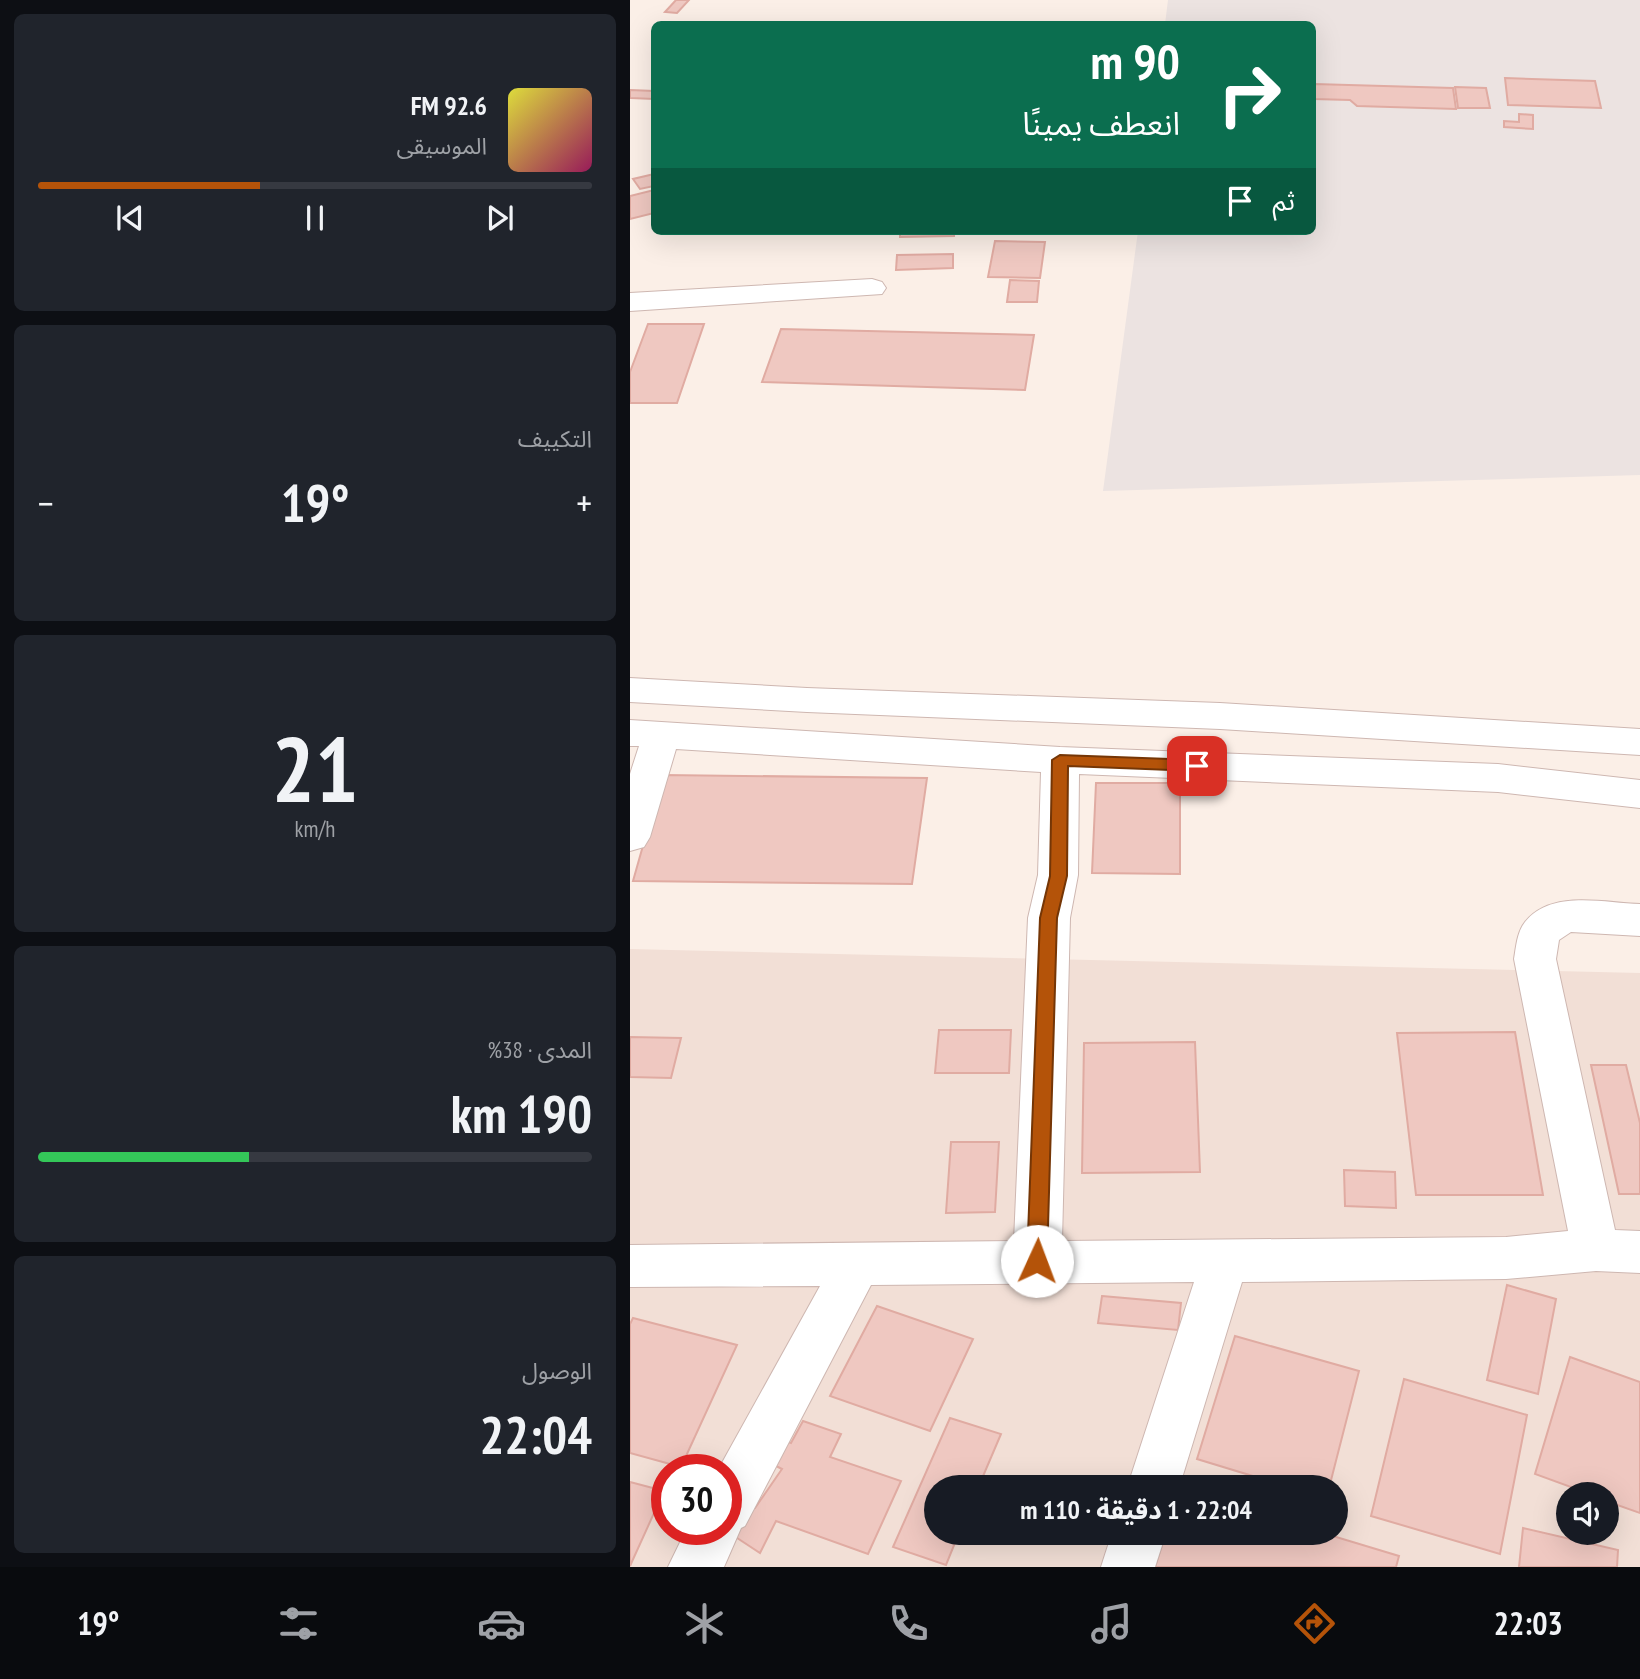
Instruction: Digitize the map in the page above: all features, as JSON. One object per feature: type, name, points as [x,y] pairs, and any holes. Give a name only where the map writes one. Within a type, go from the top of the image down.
[{"type":"street","points":[[630,302],[872,288]]},
{"type":"street","points":[[630,690],[807,700],[1220,716],[1624,741],[1622,791],[1498,778],[1060,760],[646,734],[630,837]]},
{"type":"street","points":[[1037,1261],[1049,918],[1058,876],[1060,760]]},
{"type":"street","points":[[630,1266],[1506,1258],[1618,1251],[1535,959],[1540,932],[1564,916],[1640,920]]},
{"type":"street","points":[[1157,1475],[1225,1260]]},
{"type":"street","points":[[742,1478],[858,1262]]},
{"type":"street","points":[[695,1567],[707,1545]]},
{"type":"street","points":[[1128,1567],[1135,1545]]},
{"type":"shaded area","points":[[1168,0],[1640,0],[1640,475],[1103,491],[1137,235],[1316,235],[1316,21],[1165,21]]},
{"type":"shaded area","points":[[630,949],[1640,973],[1640,1567],[630,1567]]},
{"type":"building","points":[[676,0],[689,0],[677,13],[665,12]]},
{"type":"building","points":[[1505,78],[1595,81],[1601,108],[1508,105]]},
{"type":"building","points":[[1316,84],[1453,88],[1456,109],[1357,106],[1350,100],[1316,99]]},
{"type":"building","points":[[1455,87],[1486,88],[1490,108],[1458,108]]},
{"type":"building","points":[[630,90],[651,91],[651,99],[630,98]]},
{"type":"building","points":[[1519,114],[1533,115],[1533,129],[1504,127],[1504,121],[1519,122]]},
{"type":"building","points":[[651,175],[651,187],[640,189],[633,179]]},
{"type":"building","points":[[651,191],[651,214],[630,219],[630,196]]},
{"type":"building","points":[[900,235],[954,235],[954,236]]},
{"type":"building","points":[[995,241],[1045,242],[1040,278],[988,277]]},
{"type":"building","points":[[953,254],[953,268],[896,270],[897,255]]},
{"type":"building","points":[[1010,280],[1039,281],[1037,302],[1007,302]]},
{"type":"building","points":[[648,324],[704,324],[677,403],[630,403],[630,372]]},
{"type":"building","points":[[781,329],[1034,335],[1025,390],[762,382]]},
{"type":"building","points":[[663,775],[927,778],[912,884],[633,881]]},
{"type":"building","points":[[1096,783],[1180,783],[1180,874],[1092,873]]},
{"type":"building","points":[[939,1030],[1011,1030],[1009,1073],[935,1073]]},
{"type":"building","points":[[1515,1032],[1543,1195],[1416,1195],[1397,1033]]},
{"type":"building","points":[[630,1037],[681,1038],[671,1078],[630,1077]]},
{"type":"building","points":[[1195,1042],[1200,1172],[1082,1173],[1084,1043]]},
{"type":"building","points":[[1591,1065],[1626,1065],[1640,1123],[1640,1194],[1619,1194]]},
{"type":"building","points":[[951,1142],[999,1142],[995,1212],[946,1213]]},
{"type":"building","points":[[1344,1170],[1395,1172],[1396,1208],[1345,1206]]},
{"type":"building","points":[[1507,1285],[1556,1299],[1538,1394],[1487,1380]]},
{"type":"building","points":[[1102,1296],[1181,1303],[1178,1330],[1098,1323]]},
{"type":"building","points":[[877,1306],[973,1339],[930,1431],[830,1396]]},
{"type":"building","points":[[633,1318],[737,1345],[687,1454],[651,1454],[651,1459],[630,1453],[630,1324]]},
{"type":"building","points":[[1235,1336],[1359,1371],[1332,1475],[1249,1475],[1197,1459]]},
{"type":"building","points":[[1570,1357],[1640,1382],[1640,1513],[1619,1506],[1619,1482],[1557,1482],[1535,1474]]},
{"type":"building","points":[[1404,1379],[1527,1415],[1500,1554],[1371,1516]]},
{"type":"building","points":[[950,1418],[1001,1434],[984,1475],[925,1475]]},
{"type":"building","points":[[803,1421],[841,1434],[830,1457],[901,1481],[868,1554],[776,1521],[760,1553],[742,1541],[742,1508],[755,1508],[782,1469],[768,1462],[776,1437],[791,1443]]},
{"type":"building","points":[[924,1477],[924,1545],[954,1545],[946,1565],[893,1547]]},
{"type":"building","points":[[630,1482],[651,1488],[651,1520],[630,1566]]},
{"type":"building","points":[[1523,1528],[1556,1536],[1556,1545],[1596,1545],[1618,1550],[1617,1567],[1519,1567]]},
{"type":"building","points":[[1348,1541],[1399,1556],[1396,1567],[1155,1567],[1162,1545],[1348,1545]]},
{"type":"route","points":[[1037,1261],[1049,918],[1058,876],[1060,760],[1197,766]]}]
